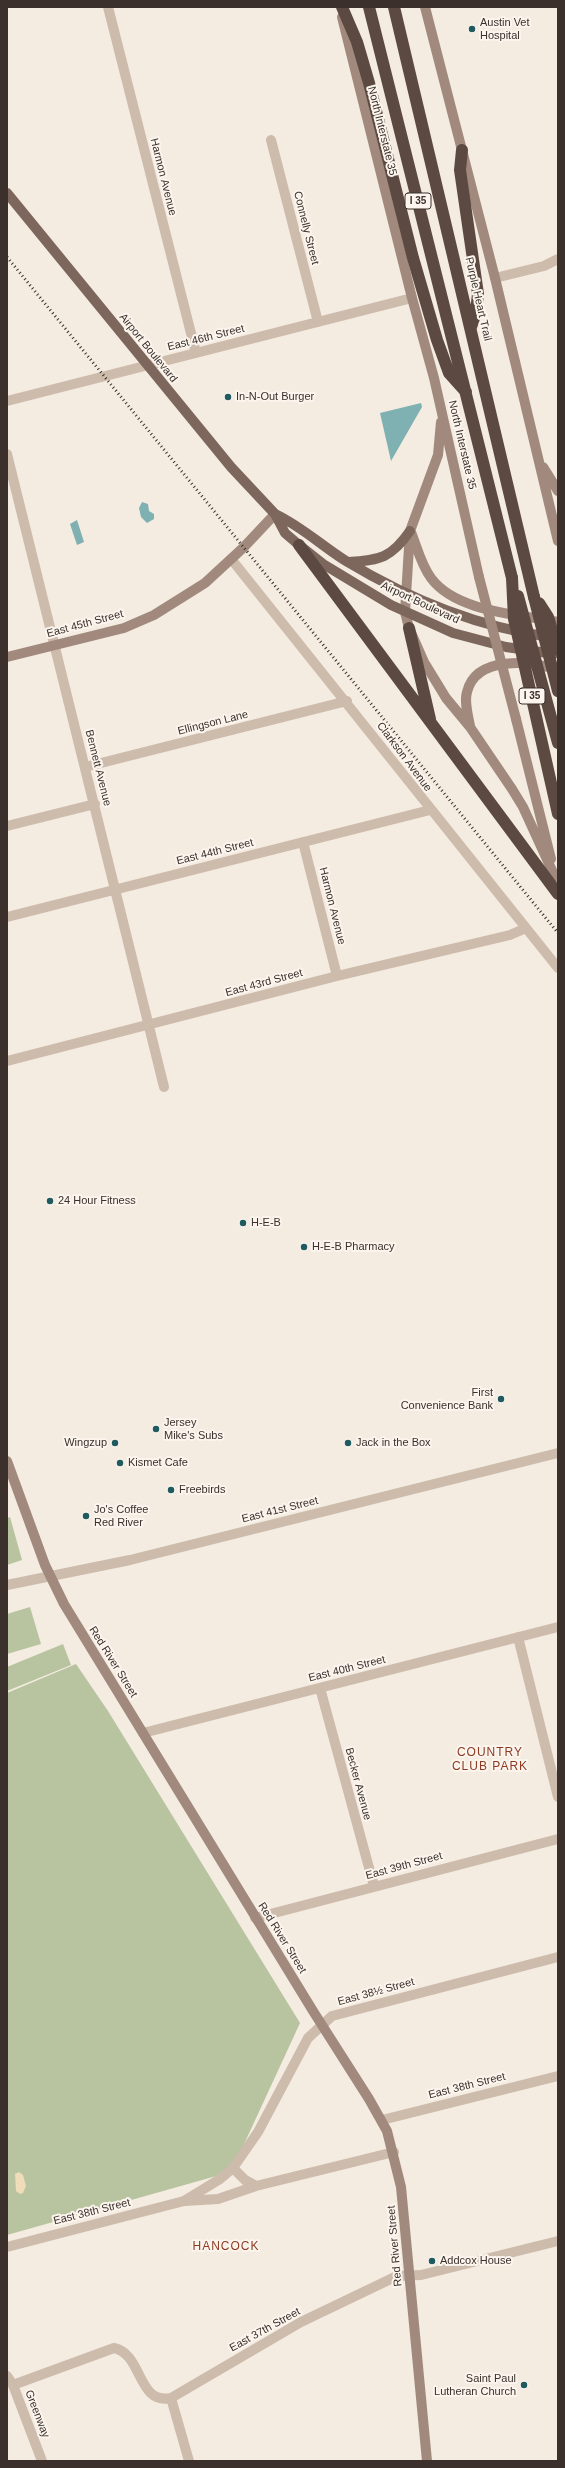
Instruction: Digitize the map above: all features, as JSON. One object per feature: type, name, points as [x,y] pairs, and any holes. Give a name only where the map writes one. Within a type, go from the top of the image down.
[{"type":"highway","points":[[341,7],[357,42],[369,83],[413,258],[437,340],[449,373],[467,394]]},
{"type":"highway","name":"I 35","points":[[369,7],[512,578],[558,744]]},
{"type":"highway","name":"Purple Heart Trail","points":[[394,7],[533,593],[558,691]]},
{"type":"highway","points":[[462,150],[460,170],[478,294],[476,312],[471,327]]},
{"type":"highway","points":[[299,545],[558,894]]},
{"type":"highway","name":"I 35","points":[[512,578],[514,619],[558,814]]},
{"type":"highway","name":"Purple Heart Trail","points":[[533,593],[548,617],[558,650]]},
{"type":"highway","points":[[409,628],[431,724]]},
{"type":"main road","name":"North Interstate 35","points":[[341,7],[441,410],[479,577],[558,888]]},
{"type":"main road","points":[[425,7],[495,278],[558,541]]},
{"type":"main road","name":"Airport Boulevard","points":[[7,193],[231,467],[275,514],[285,533],[299,545],[323,564],[404,612],[453,633],[506,647],[558,655]]},
{"type":"main road","points":[[441,410],[438,455],[410,531],[404,594],[404,612],[409,628],[424,662],[436,682],[470,727],[523,807],[555,877]]},
{"type":"main road","points":[[538,458],[558,491]]},
{"type":"main road","name":"Airport Boulevard","points":[[275,514],[296,523],[348,562],[404,594],[454,614],[504,629],[558,638]]},
{"type":"main road","name":"East 45th Street","points":[[7,657],[124,628],[154,615],[205,583],[232,560],[275,514]]},
{"type":"main road","points":[[348,562],[383,558],[394,550],[410,531]]},
{"type":"main road","points":[[410,531],[430,576],[449,595],[474,606],[558,622]]},
{"type":"main road","points":[[470,727],[466,702],[467,692],[471,684],[486,668],[514,664],[530,664],[558,670]]},
{"type":"main road","name":"Red River Street","points":[[7,1461],[51,1576],[75,1624],[255,1918],[382,2120],[394,2152],[401,2187],[427,2461]]},
{"type":"street","name":"Harmon Avenue","points":[[108,7],[196,353]]},
{"type":"street","name":"Connelly Street","points":[[271,140],[318,322]]},
{"type":"street","points":[[495,278],[544,266],[558,259]]},
{"type":"street","name":"East 46th Street","points":[[7,401],[412,298]]},
{"type":"street","name":"Bennett Avenue","points":[[7,454],[164,1088]]},
{"type":"street","name":"Clarkson Avenue","points":[[232,560],[346,701],[430,810],[558,968]]},
{"type":"street","name":"Ellingson Lane","points":[[85,768],[346,701]]},
{"type":"street","points":[[7,826],[94,804]]},
{"type":"street","name":"East 44th Street","points":[[7,917],[430,810]]},
{"type":"street","name":"Harmon Avenue","points":[[303,842],[337,976]]},
{"type":"street","name":"East 43rd Street","points":[[7,1061],[148,1026],[337,976],[510,935],[526,928]]},
{"type":"street","name":"East 41st Street","points":[[7,1585],[137,1558],[558,1453]]},
{"type":"street","name":"East 40th Street","points":[[143,1733],[558,1627]]},
{"type":"street","points":[[518,1637],[558,1797]]},
{"type":"street","name":"Becker Avenue","points":[[320,1688],[374,1886]]},
{"type":"street","name":"East 39th Street","points":[[255,1918],[558,1839]]},
{"type":"street","name":"East 38½ Street","points":[[233,2168],[258,2132],[308,2038],[332,2016],[558,1957]]},
{"type":"street","name":"East 38th Street","points":[[382,2120],[558,2076]]},
{"type":"street","name":"East 38th Street","points":[[7,2247],[184,2201],[218,2199],[256,2186],[394,2152]]},
{"type":"street","points":[[233,2168],[245,2180],[256,2186]]},
{"type":"street","name":"East 38th Street","points":[[184,2201],[202,2191],[233,2168]]},
{"type":"street","name":"East 37th Street","points":[[171,2398],[301,2322],[397,2276],[421,2275],[558,2241]]},
{"type":"street","points":[[13,2385],[114,2348],[120,2349],[131,2357],[152,2395],[164,2400],[171,2398],[189,2461]]},
{"type":"street","name":"Greenway","points":[[7,2376],[13,2385],[42,2461]]},
{"type":"green space","points":[[10,1517],[22,1560],[7,1565],[7,1518]]},
{"type":"green space","points":[[30,1607],[41,1644],[7,1654],[7,1614]]},
{"type":"green space","points":[[63,1644],[71,1665],[7,1691],[7,1667]]},
{"type":"green space","points":[[76,1664],[108,1711],[300,2023],[233,2168],[227,2173],[7,2235],[7,1693]]},
{"type":"sand","points":[[19,2172],[23,2175],[26,2186],[23,2193],[20,2194],[16,2191],[15,2174]]},
{"type":"water","points":[[421,403],[422,407],[391,461],[380,413]]},
{"type":"water","points":[[142,502],[148,504],[149,511],[154,514],[154,519],[147,523],[141,517],[139,508]]},
{"type":"water","points":[[77,520],[84,542],[77,545],[70,524]]},
{"type":"railway","points":[[7,257],[558,933]]},
{"type":"place","name":"Austin Vet Hospital","points":[[472,29]]},
{"type":"place","name":"In-N-Out Burger","points":[[228,397]]},
{"type":"place","name":"24 Hour Fitness","points":[[50,1201]]},
{"type":"place","name":"H-E-B","points":[[243,1223]]},
{"type":"place","name":"H-E-B Pharmacy","points":[[304,1247]]},
{"type":"place","name":"First Convenience Bank","points":[[501,1399]]},
{"type":"place","name":"Jersey Mike's Subs","points":[[156,1429]]},
{"type":"place","name":"Wingzup","points":[[115,1443]]},
{"type":"place","name":"Jack in the Box","points":[[348,1443]]},
{"type":"place","name":"Kismet Cafe","points":[[120,1463]]},
{"type":"place","name":"Freebirds","points":[[171,1490]]},
{"type":"place","name":"Jo's Coffee Red River","points":[[86,1516]]},
{"type":"place","name":"Addcox House","points":[[432,2261]]},
{"type":"place","name":"Saint Paul Lutheran Church","points":[[524,2385]]},
{"type":"district","name":"COUNTRY CLUB PARK","points":[[490,1760]]},
{"type":"district","name":"HANCOCK","points":[[226,2247]]}]
